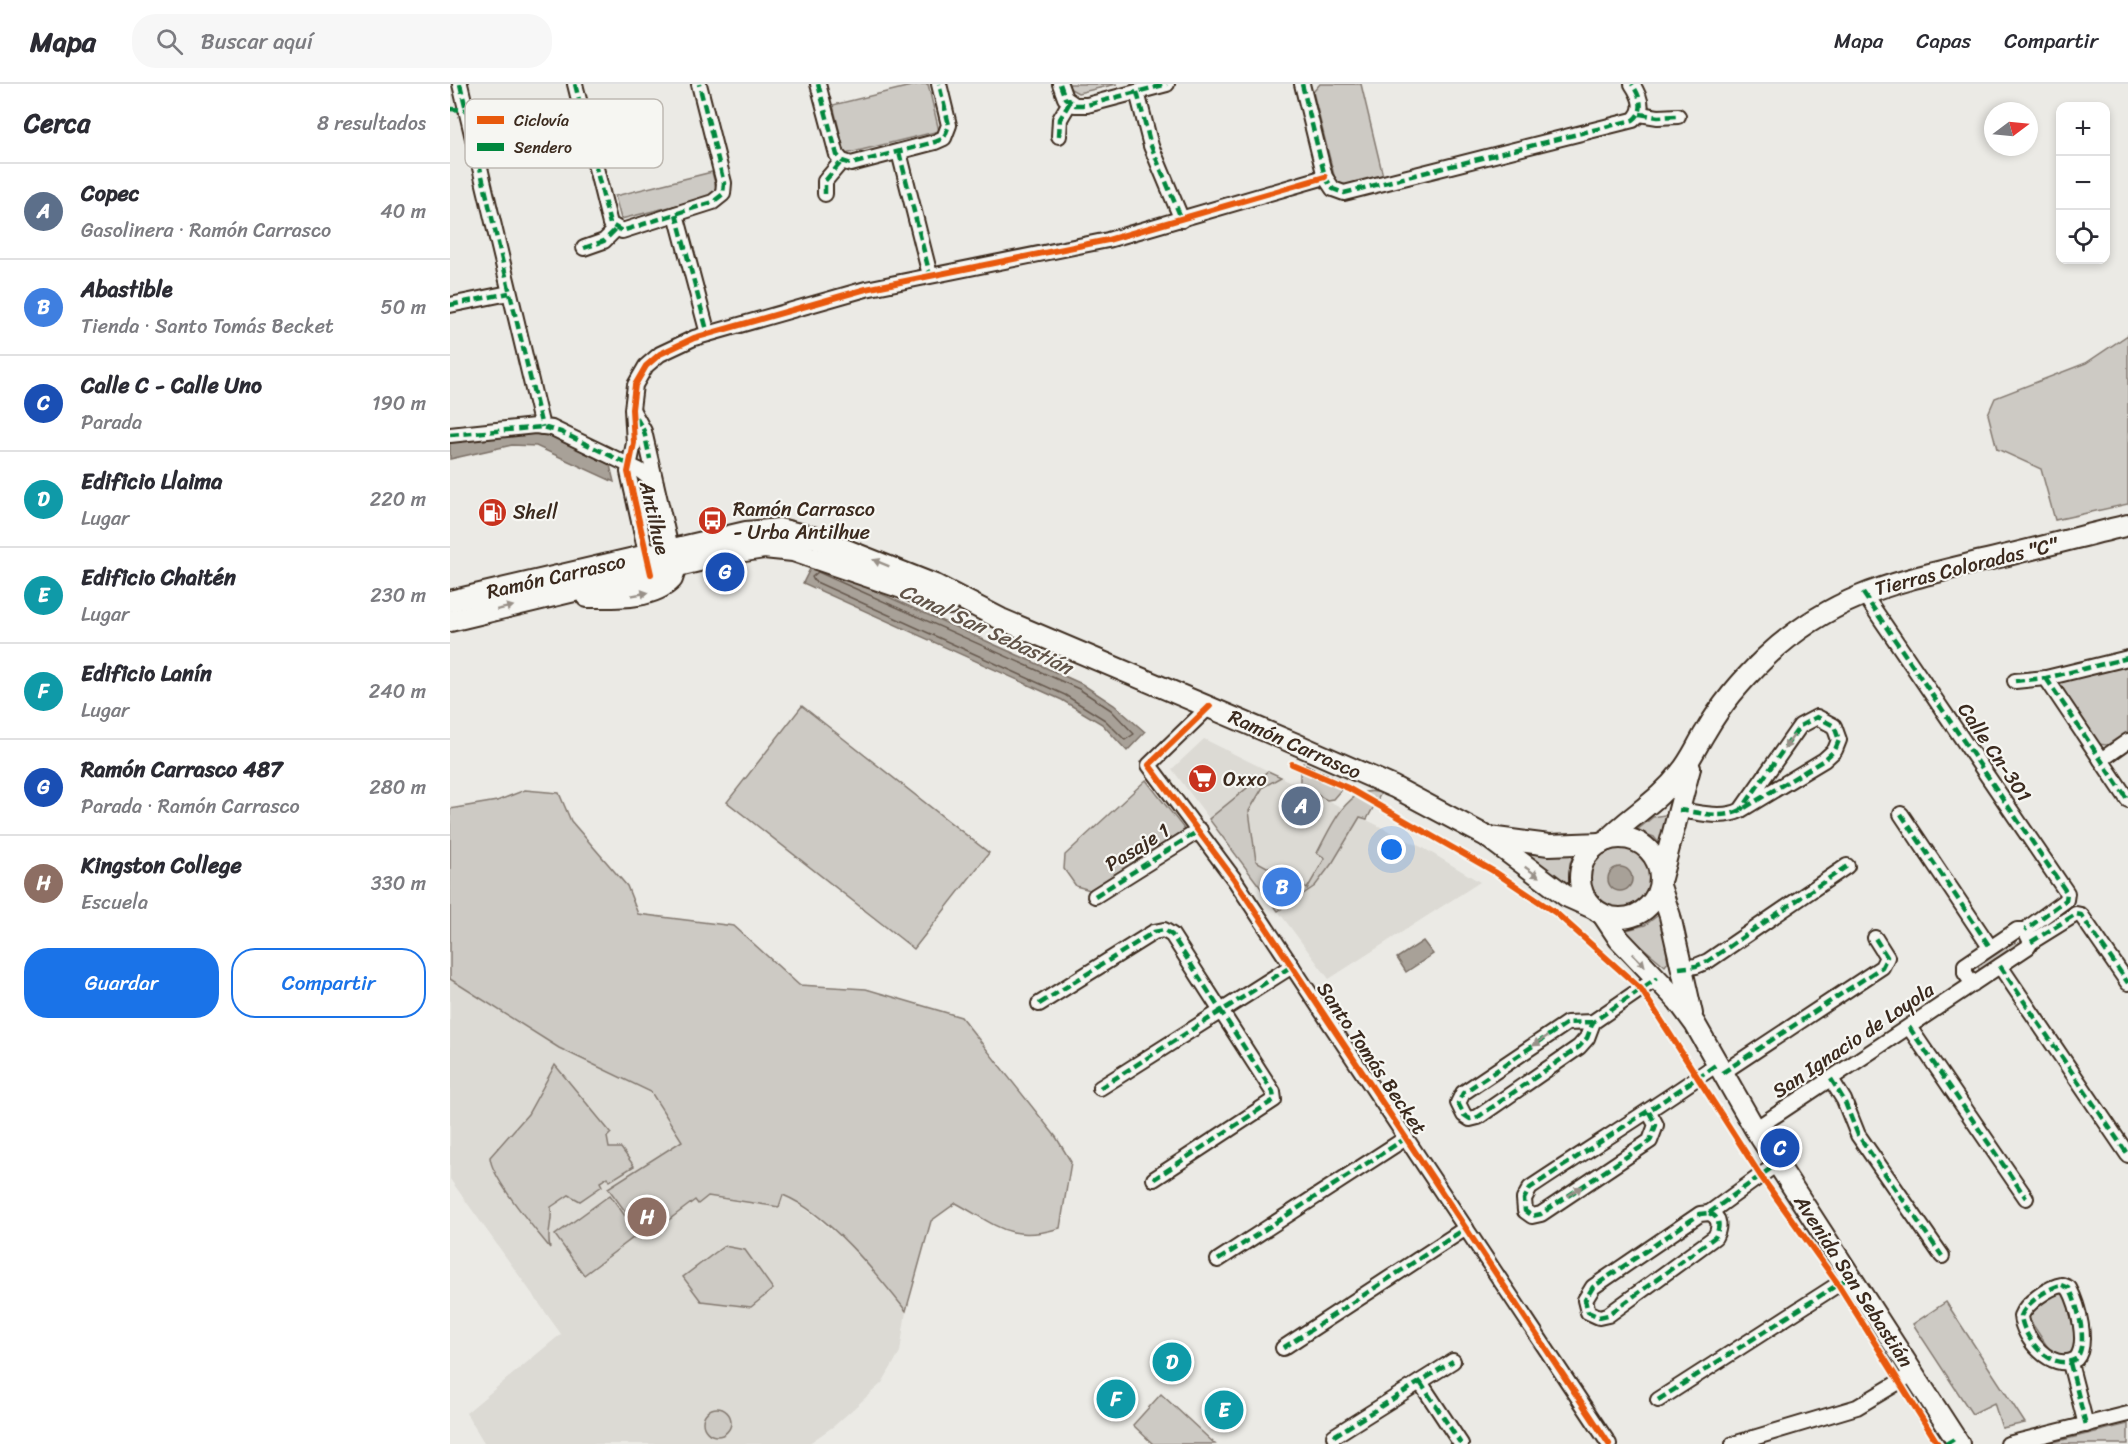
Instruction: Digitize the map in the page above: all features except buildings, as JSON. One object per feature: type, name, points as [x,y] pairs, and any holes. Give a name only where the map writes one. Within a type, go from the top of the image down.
[{"type":"main road","name":"Tierras Coloradas \"C\"","points":[[1604,841],[1645,811],[1669,788],[1693,756],[1717,713],[1766,657],[1808,623],[1863,593],[1906,578],[2128,525]]},
{"type":"main road","name":"Ramón Carrasco","points":[[450,601],[648,564],[762,530],[792,531],[816,538],[942,588],[1001,618],[1394,787],[1486,836],[1566,896],[1598,911]]},
{"type":"main road","points":[[561,595],[602,597],[644,593],[668,584],[673,558]]},
{"type":"main road","name":"Ramón Carrasco","points":[[450,621],[561,595],[648,564]]},
{"type":"main road","name":"Tierras Coloradas \"C\"","points":[[1660,882],[1693,756]]},
{"type":"main road","points":[[1645,811],[1678,810]]},
{"type":"main road","name":"Ramón Carrasco","points":[[1486,836],[1549,845],[1604,841]]},
{"type":"main road","points":[[1624,838],[1647,848],[1657,862],[1660,882],[1654,901],[1635,916],[1619,919],[1598,911],[1584,894],[1580,878],[1588,854],[1604,841],[1624,838]]},
{"type":"main road","name":"Avenida San Sebastián","points":[[1660,882],[1695,1024]]},
{"type":"main road","name":"Avenida San Sebastián","points":[[1598,911],[1619,939],[1657,978],[1695,1024],[1755,1129],[1914,1374],[1953,1442]]},
{"type":"street","points":[[460,84],[465,106]]},
{"type":"street","points":[[575,84],[579,99]]},
{"type":"street","points":[[596,168],[610,224],[615,230],[622,231],[717,200],[724,188],[699,84]]},
{"type":"street","points":[[819,84],[835,151],[842,161],[856,163],[940,141],[947,134],[949,125],[939,84]]},
{"type":"street","points":[[1060,84],[1070,102]]},
{"type":"street","points":[[1070,102],[1087,105],[1167,84]]},
{"type":"street","points":[[1302,84],[1324,177],[1333,189],[1350,192],[1629,122],[1640,114],[1658,117],[1678,116]]},
{"type":"street","points":[[1632,84],[1641,105],[1640,114]]},
{"type":"street","points":[[1137,92],[1151,146],[1182,220]]},
{"type":"street","points":[[1059,136],[1060,119],[1070,102]]},
{"type":"street","points":[[899,152],[930,275]]},
{"type":"street","points":[[825,194],[825,181],[842,161]]},
{"type":"street","points":[[480,168],[542,427]]},
{"type":"street","points":[[638,433],[632,409],[636,385],[652,359],[681,343],[866,289],[1071,249],[1182,220],[1324,177]]},
{"type":"street","points":[[676,214],[708,334]]},
{"type":"street","points":[[584,248],[604,242],[615,230]]},
{"type":"street","points":[[450,305],[509,292]]},
{"type":"street","points":[[450,435],[542,427],[561,432],[628,464]]},
{"type":"street","name":"Antilhue","points":[[638,433],[650,459],[673,558]]},
{"type":"street","name":"Antilhue","points":[[638,433],[628,464],[628,482],[648,564]]},
{"type":"street","name":"Antilhue","points":[[628,464],[640,456],[650,459]]},
{"type":"street","name":"Antilhue","points":[[628,464],[656,484]]},
{"type":"street","name":"Calle Cn-301","points":[[1863,593],[2067,893],[2066,900],[2029,932]]},
{"type":"street","points":[[2015,681],[2046,678],[2128,658]]},
{"type":"street","points":[[2046,678],[2128,800]]},
{"type":"street","name":"Santo Tomás Becket","points":[[1210,706],[1149,765],[1200,830],[1609,1444]]},
{"type":"street","points":[[1678,810],[1722,815],[1741,810],[1831,755],[1839,740],[1834,726],[1817,717],[1800,726],[1741,810]]},
{"type":"street","points":[[2101,760],[2128,741]]},
{"type":"street","points":[[1901,814],[1990,947]]},
{"type":"street","name":"Pasaje 1","points":[[1095,896],[1200,830]]},
{"type":"street","points":[[1680,968],[1696,966],[1708,961],[1847,866]]},
{"type":"street","points":[[1973,984],[1965,973],[1965,965],[1990,947],[2019,928],[2029,932],[2074,915],[2080,915],[2128,983]]},
{"type":"street","points":[[1039,1004],[1154,932],[1164,930],[1172,935],[1273,1092],[1274,1100],[1154,1179]]},
{"type":"street","name":"San Ignacio de Loyola","points":[[1755,1129],[2028,947],[2029,932]]},
{"type":"street","points":[[1649,1112],[1656,1125],[1650,1141],[1541,1214],[1532,1216],[1525,1211],[1524,1199],[1530,1188],[1630,1121],[1649,1112],[1882,967],[1887,957],[1875,938]]},
{"type":"street","points":[[1100,1088],[1292,966]]},
{"type":"street","points":[[2000,966],[2128,1155]]},
{"type":"street","points":[[1593,1022],[1575,1021],[1563,1025],[1463,1093],[1458,1103],[1464,1115],[1470,1119],[1478,1117],[1579,1047],[1587,1038],[1593,1022],[1657,978]]},
{"type":"street","points":[[1909,1027],[2026,1198]]},
{"type":"street","points":[[1831,1079],[1845,1100],[1858,1135],[1942,1256]]},
{"type":"street","points":[[1218,1260],[1406,1138]]},
{"type":"street","points":[[1709,1213],[1716,1217],[1718,1222],[1715,1237],[1612,1313],[1599,1317],[1588,1312],[1585,1299],[1593,1287],[1700,1214],[1709,1213],[1778,1163]]},
{"type":"street","points":[[1282,1348],[1466,1228]]},
{"type":"street","points":[[1658,1400],[1851,1276]]},
{"type":"street","points":[[2058,1286],[2064,1286],[2070,1290],[2083,1343],[2080,1354],[2070,1363],[2059,1364],[2045,1357],[2021,1322],[2021,1316],[2027,1307],[2058,1286]]},
{"type":"street","points":[[1334,1436],[1453,1361]]},
{"type":"street","points":[[2070,1363],[2086,1425]]},
{"type":"street","points":[[1733,1444],[1857,1407],[1914,1374]]},
{"type":"street","points":[[1420,1382],[1461,1444]]},
{"type":"street","points":[[2008,1444],[2128,1414]]},
{"type":"shaded area","points":[[919,84],[928,84],[939,131],[845,154],[833,105]]},
{"type":"shaded area","points":[[1068,84],[1117,84],[1078,93],[1069,88]]},
{"type":"shaded area","points":[[1320,84],[1361,84],[1383,176],[1337,187],[1313,92]]},
{"type":"shaded area","points":[[712,172],[718,195],[621,219],[615,196]]},
{"type":"shaded area","points":[[2128,335],[2128,504],[2055,520],[2041,469],[1997,449],[1988,414],[1995,398],[2086,363]]},
{"type":"shaded area","points":[[2128,663],[2128,731],[2107,745],[2098,744],[2059,683]]},
{"type":"shaded area","points":[[802,706],[989,853],[914,949],[727,802]]},
{"type":"shaded area","points":[[1204,739],[1425,849],[1480,882],[1329,979],[1172,769]]},
{"type":"shaded area","points":[[1303,763],[1346,784],[1333,799],[1327,800],[1300,786],[1300,765]]},
{"type":"shaded area","points":[[1268,771],[1281,777],[1263,787],[1249,811],[1256,861],[1307,889],[1325,858],[1317,853],[1342,810],[1359,794],[1369,791],[1381,793],[1367,819],[1360,817],[1333,862],[1315,886],[1278,911],[1209,819]]},
{"type":"shaded area","points":[[1146,780],[1185,830],[1090,890],[1076,886],[1064,869],[1065,855]]},
{"type":"shaded area","points":[[525,790],[559,793],[571,821],[627,886],[638,914],[734,926],[799,985],[866,989],[961,1017],[1056,1137],[1071,1162],[1060,1228],[1029,1234],[1016,1233],[994,1225],[956,1203],[931,1221],[906,1311],[866,1263],[834,1230],[800,1204],[783,1195],[779,1207],[708,1196],[698,1204],[695,1200],[645,1238],[608,1188],[682,1141],[651,1092],[559,1048],[450,979],[450,809],[497,801]]},
{"type":"shaded area","points":[[1671,814],[1663,849],[1654,837],[1636,831],[1653,817]]},
{"type":"shaded area","points":[[1620,848],[1637,853],[1642,857],[1646,862],[1651,879],[1646,896],[1642,901],[1637,905],[1620,910],[1603,905],[1598,901],[1594,896],[1589,879],[1594,862],[1598,857],[1603,853]]},
{"type":"shaded area","points":[[1522,850],[1575,852],[1570,863],[1569,884],[1523,854]]},
{"type":"shaded area","points":[[1661,913],[1668,962],[1665,966],[1623,931],[1645,925]]},
{"type":"shaded area","points":[[2013,937],[2017,948],[1980,973],[1977,962]]},
{"type":"shaded area","points":[[450,979],[559,1048],[651,1092],[692,1156],[794,1200],[837,1234],[869,1264],[906,1311],[900,1352],[882,1383],[834,1426],[808,1444],[485,1444],[466,1413],[561,1334],[450,1179]]},
{"type":"shaded area","points":[[555,1065],[611,1133],[607,1137],[609,1148],[621,1148],[634,1166],[610,1181],[608,1177],[600,1182],[602,1186],[580,1201],[569,1195],[551,1207],[550,1248],[505,1190],[492,1166],[490,1157],[528,1114]]},
{"type":"shaded area","points":[[610,1195],[638,1234],[584,1275],[555,1235]]},
{"type":"shaded area","points":[[724,1246],[745,1250],[773,1289],[751,1307],[701,1301],[683,1277]]},
{"type":"shaded area","points":[[2058,1292],[2066,1296],[2078,1348],[2073,1354],[2062,1358],[2051,1352],[2029,1319],[2030,1312]]},
{"type":"shaded area","points":[[1946,1302],[2025,1423],[2002,1428],[1994,1403],[1972,1414],[1913,1324]]},
{"type":"shaded area","points":[[1161,1394],[1215,1444],[1153,1444],[1133,1425]]},
{"type":"shaded area","points":[[717,1408],[727,1412],[731,1422],[727,1432],[717,1436],[707,1432],[703,1422],[707,1412]]},
{"type":"shaded area","points":[[2128,1424],[2128,1444],[2046,1444]]},
{"type":"water","points":[[535,433],[555,436],[609,461],[614,482],[536,446],[512,445],[450,459],[450,441]]},
{"type":"water","points":[[813,563],[1082,684],[1114,705],[1145,732],[1127,751],[1102,724],[1062,700],[803,583]]},
{"type":"water","points":[[1620,867],[1628,871],[1632,879],[1628,887],[1620,891],[1612,887],[1608,879],[1612,871]]},
{"type":"water","points":[[1423,941],[1433,954],[1406,972],[1397,958]]},
{"type":"marked path","points":[[460,84],[465,105]]},
{"type":"marked path","points":[[575,84],[579,99]]},
{"type":"marked path","points":[[596,168],[610,224],[622,231],[713,202],[723,194],[724,183],[699,84]]},
{"type":"marked path","points":[[818,84],[837,155],[842,161],[851,164],[944,138],[949,125],[939,84]]},
{"type":"marked path","points":[[1060,84],[1065,98],[1075,105],[1087,105],[1167,84]]},
{"type":"marked path","points":[[1302,84],[1325,177],[1333,189],[1344,193],[1633,120],[1641,107],[1632,84]]},
{"type":"marked path","points":[[1137,92],[1151,146],[1182,220]]},
{"type":"marked path","points":[[1059,136],[1060,119],[1070,102]]},
{"type":"marked path","points":[[450,109],[465,110]]},
{"type":"marked path","points":[[1640,114],[1658,117],[1678,116]]},
{"type":"marked path","points":[[899,152],[930,275]]},
{"type":"marked path","points":[[825,194],[825,181],[842,161]]},
{"type":"marked path","points":[[480,168],[542,427]]},
{"type":"marked path","points":[[676,214],[708,334]]},
{"type":"marked path","points":[[584,248],[604,241],[615,230]]},
{"type":"marked path","points":[[450,305],[509,293]]},
{"type":"marked path","points":[[636,417],[644,431],[650,459]]},
{"type":"marked path","points":[[450,435],[542,427],[561,432],[628,464],[630,458]]},
{"type":"marked path","points":[[1863,593],[2067,893],[2066,900],[2025,930]]},
{"type":"marked path","points":[[2015,681],[2046,678],[2128,658]]},
{"type":"marked path","points":[[2046,678],[2128,800]]},
{"type":"marked path","points":[[1679,810],[1718,815],[1741,810],[1824,760],[1835,750],[1839,740],[1834,726],[1817,717],[1800,726],[1741,810]]},
{"type":"marked path","points":[[1901,814],[1990,947]]},
{"type":"marked path","points":[[1095,896],[1200,830]]},
{"type":"marked path","points":[[1679,968],[1696,966],[1708,961],[1847,866]]},
{"type":"marked path","points":[[2031,942],[2076,914],[2081,915],[2128,983]]},
{"type":"marked path","points":[[1039,1004],[1154,932],[1164,930],[1172,935],[1273,1092],[1274,1100],[1154,1179]]},
{"type":"marked path","points":[[1722,1073],[1882,967],[1887,957],[1875,938]]},
{"type":"marked path","points":[[1100,1088],[1292,966]]},
{"type":"marked path","points":[[2000,966],[2128,1155]]},
{"type":"marked path","points":[[1593,1022],[1567,1023],[1463,1093],[1458,1103],[1464,1115],[1470,1119],[1478,1117],[1579,1047],[1587,1038],[1593,1022],[1657,978]]},
{"type":"marked path","points":[[1909,1027],[2026,1198]]},
{"type":"marked path","points":[[1649,1112],[1656,1125],[1650,1141],[1541,1214],[1532,1216],[1525,1211],[1524,1199],[1530,1188],[1717,1064]]},
{"type":"marked path","points":[[1831,1079],[1844,1100],[1858,1135],[1942,1256]]},
{"type":"marked path","points":[[1218,1260],[1406,1138]]},
{"type":"marked path","points":[[1709,1213],[1778,1163]]},
{"type":"marked path","points":[[1709,1213],[1716,1217],[1718,1223],[1715,1237],[1608,1315],[1599,1317],[1588,1312],[1585,1300],[1593,1287],[1700,1214],[1709,1213]]},
{"type":"marked path","points":[[1283,1348],[1466,1228]]},
{"type":"marked path","points":[[1658,1400],[1851,1276]]},
{"type":"marked path","points":[[2062,1285],[2069,1288],[2072,1295],[2079,1314],[2082,1334],[2080,1352],[2076,1359],[2067,1362],[2057,1361],[2040,1351],[2027,1334],[2021,1316],[2038,1296],[2062,1285]]},
{"type":"marked path","points":[[1334,1436],[1453,1361]]},
{"type":"marked path","points":[[2070,1363],[2086,1425]]},
{"type":"marked path","points":[[1420,1382],[1461,1444]]},
{"type":"marked path","points":[[1946,1444],[1956,1438]]},
{"type":"cycle path","points":[[651,574],[628,472],[634,443],[632,409],[635,385],[646,366],[660,354],[694,338],[866,289],[1108,240],[1325,177]]},
{"type":"cycle path","points":[[1210,706],[1149,765],[1234,879],[1609,1444]]},
{"type":"cycle path","points":[[1292,764],[1348,788],[1495,872],[1556,913],[1641,989],[1760,1175],[1838,1284],[1938,1444]]},
{"type":"place","name":"Shell","points":[[492,512]]},
{"type":"place","name":"Ramón Carrasco - Urba Antilhue","points":[[712,521]]},
{"type":"place","name":"Ramón Carrasco 487","points":[[725,572]]},
{"type":"place","name":"Oxxo","points":[[1202,779]]},
{"type":"place","name":"Copec","points":[[1301,806]]},
{"type":"place","name":"Abastible","points":[[1282,887]]},
{"type":"place","name":"Calle C - Calle Uno","points":[[1780,1148]]},
{"type":"place","name":"Kingston College","points":[[647,1217]]},
{"type":"place","name":"Edificio Llaima","points":[[1172,1362]]},
{"type":"place","name":"Edificio Lanín","points":[[1116,1399]]},
{"type":"place","name":"Edificio Chaitén","points":[[1224,1410]]},
{"type":"water label","name":"Canal San Sebastián","points":[[986,629]]}]
